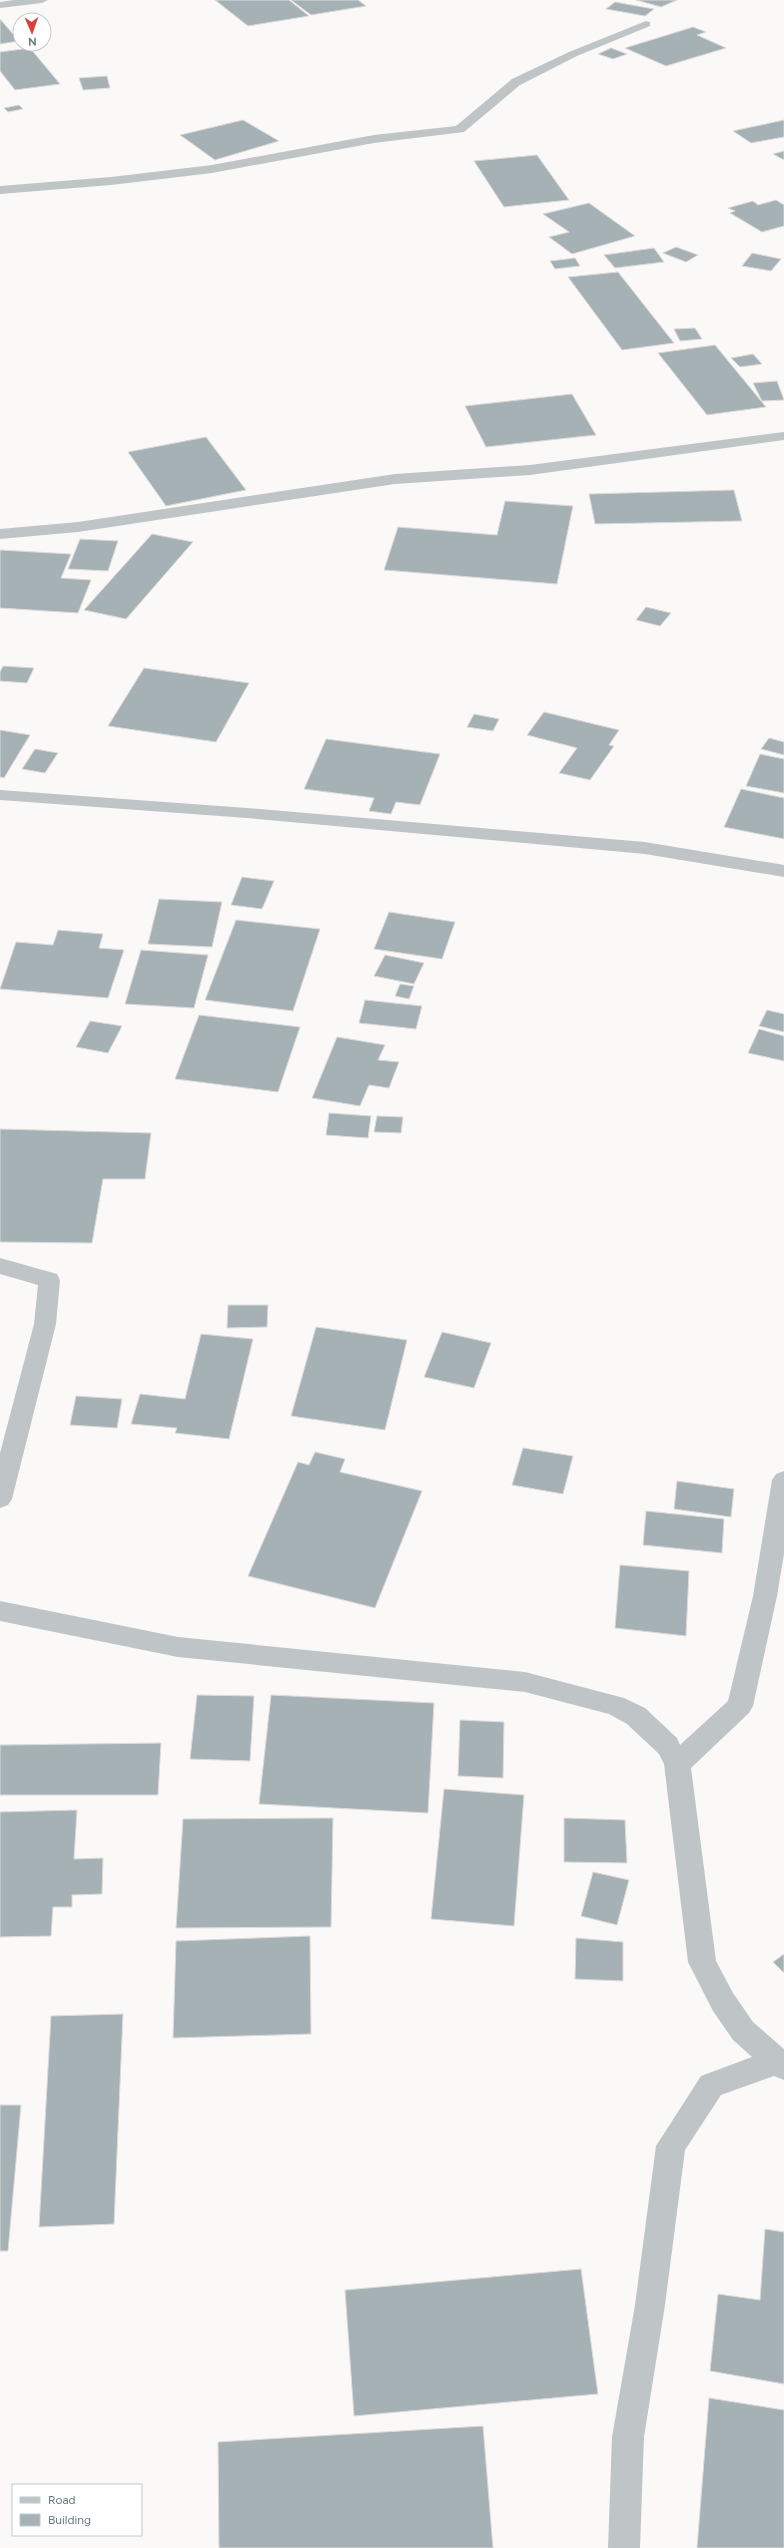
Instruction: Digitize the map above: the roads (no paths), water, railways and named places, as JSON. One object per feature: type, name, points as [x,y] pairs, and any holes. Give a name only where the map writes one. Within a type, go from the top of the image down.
[{"type":"street","points":[[0,5],[42,0]]},
{"type":"street","points":[[0,190],[112,182],[212,169],[374,139],[460,129],[516,82],[573,54],[646,24]]},
{"type":"street","points":[[0,534],[78,527],[395,479],[530,470],[784,436]]},
{"type":"street","points":[[0,795],[247,813],[645,848],[784,870]]},
{"type":"street","points":[[0,1266],[49,1280],[45,1324],[0,1498]]},
{"type":"street","points":[[677,1764],[740,1706],[765,1596],[784,1480]]},
{"type":"street","points":[[0,1611],[178,1647],[525,1682],[615,1705],[636,1716],[668,1746],[677,1764],[702,1962],[723,2002],[743,2031],[780,2064]]},
{"type":"street","points":[[624,2548],[628,2437],[650,2305],[671,2146],[711,2085],[780,2064]]}]
